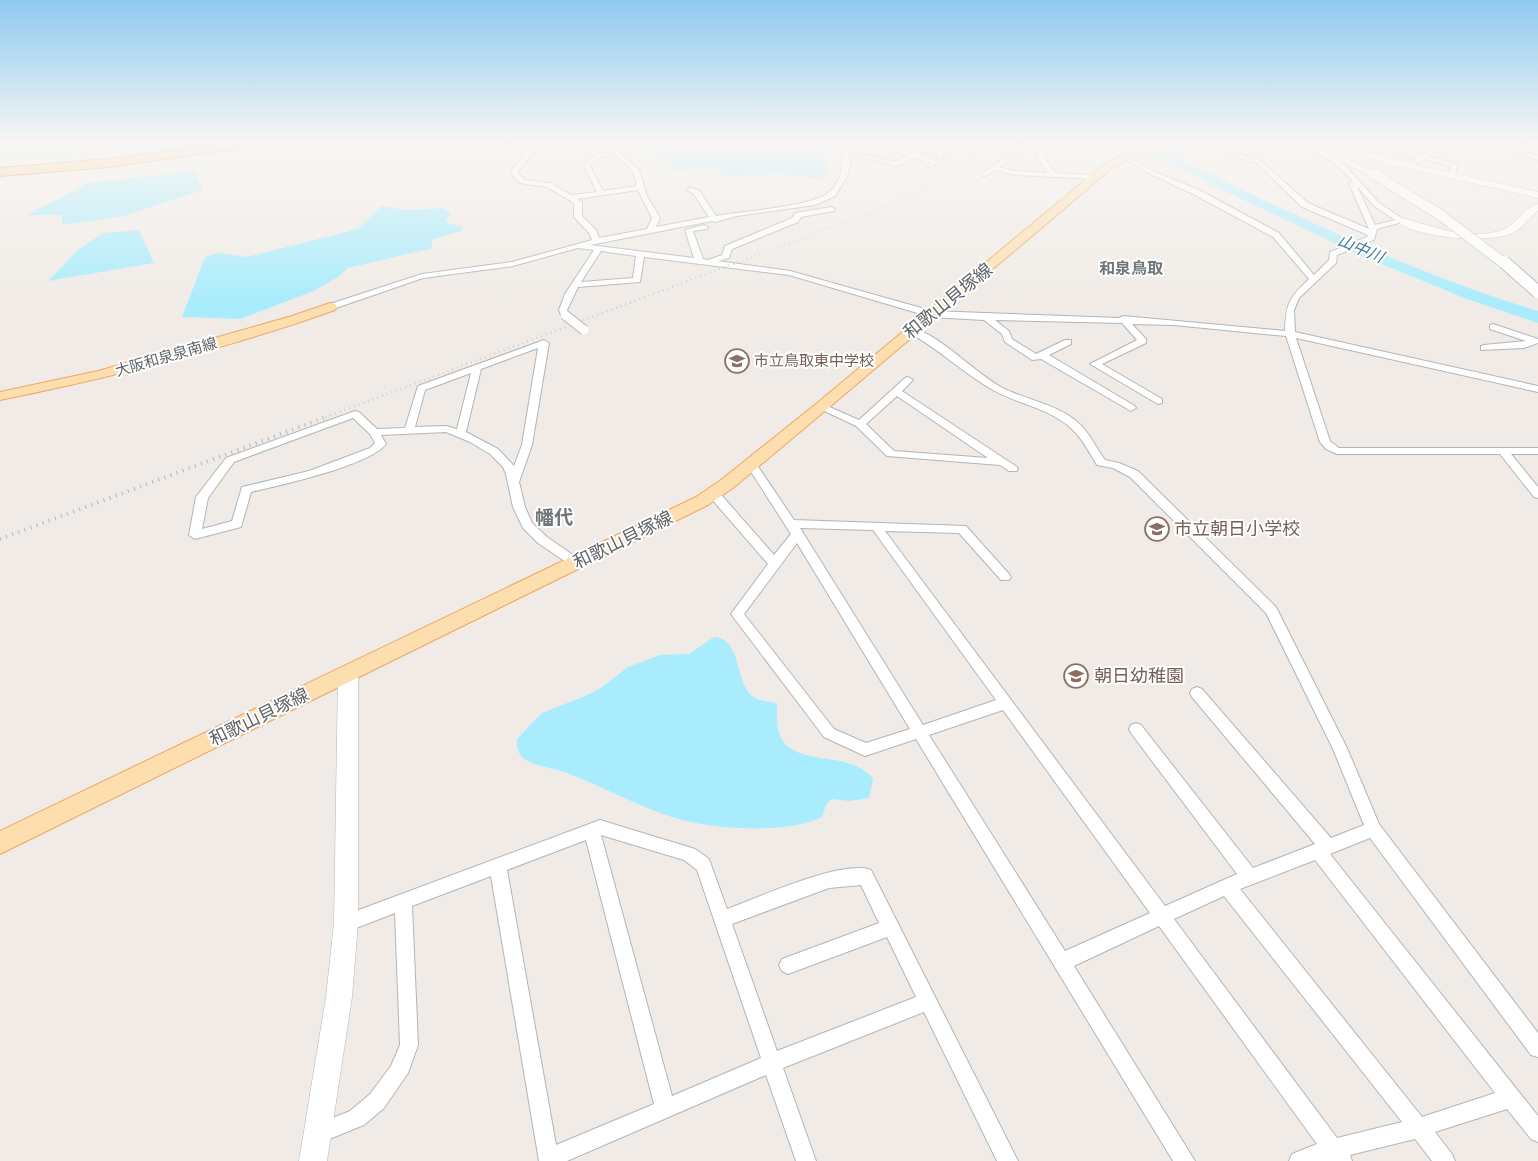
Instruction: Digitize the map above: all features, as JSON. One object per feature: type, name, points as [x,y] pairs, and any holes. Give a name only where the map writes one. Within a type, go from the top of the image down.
[{"type":"main road","name":"和歌山貝塚線","points":[[0,843],[684,511],[713,494],[821,407],[1071,196]]},
{"type":"main road","name":"大阪和泉泉南線","points":[[0,396],[108,373],[297,319],[330,307]]},
{"type":"street","points":[[567,196],[578,202],[578,217],[593,232],[597,245],[563,310],[565,315],[584,330]]},
{"type":"street","points":[[569,198],[581,196]]},
{"type":"street","points":[[642,196],[656,218],[650,231]]},
{"type":"street","points":[[698,196],[704,206],[718,221]]},
{"type":"street","points":[[330,307],[422,276],[526,262],[578,246],[597,245],[650,231],[810,204],[824,200],[829,196]]},
{"type":"street","points":[[1204,196],[1276,235],[1313,279]]},
{"type":"street","points":[[1295,196],[1305,205],[1371,234]]},
{"type":"street","points":[[1357,196],[1371,234]]},
{"type":"street","points":[[1368,196],[1377,207],[1402,221],[1449,233],[1492,235],[1514,228],[1522,217],[1538,207]]},
{"type":"street","points":[[1413,196],[1464,230],[1538,292]]},
{"type":"street","points":[[1421,196],[1463,220],[1538,279]]},
{"type":"street","points":[[703,262],[726,256],[728,248],[795,220],[798,215],[831,210]]},
{"type":"street","points":[[703,262],[689,230],[718,221]]},
{"type":"street","points":[[1402,221],[1371,234],[1333,254],[1334,261],[1295,297],[1290,310],[1290,334],[1325,442],[1330,448],[1337,451],[1538,451]]},
{"type":"street","points":[[597,245],[640,255],[790,273],[932,314],[987,318],[1123,319],[1174,322],[1290,334],[1538,390]]},
{"type":"street","points":[[575,285],[637,280],[640,255]]},
{"type":"street","points":[[987,318],[1006,334],[1008,340],[1035,358],[1068,342]]},
{"type":"street","points":[[1123,319],[1143,341],[1095,364],[1158,401]]},
{"type":"street","points":[[1493,326],[1536,342]]},
{"type":"street","points":[[911,330],[928,338],[996,388],[1054,412],[1072,423],[1083,435],[1101,463],[1115,465],[1134,474],[1271,610],[1340,748],[1373,829],[1538,1048]]},
{"type":"street","points":[[1484,348],[1524,345],[1536,342]]},
{"type":"street","points":[[409,431],[421,388],[544,343],[527,445],[513,483]]},
{"type":"street","points":[[1042,354],[1131,408]]},
{"type":"street","points":[[460,433],[477,367]]},
{"type":"street","points":[[860,424],[908,380]]},
{"type":"street","points":[[896,391],[1013,468]]},
{"type":"street","points":[[821,407],[860,424],[891,454],[1003,462]]},
{"type":"street","points":[[374,432],[381,444],[374,450],[312,474],[246,490],[237,524],[195,535],[202,497],[230,460],[355,414],[374,432],[446,429],[460,433],[494,451],[511,471],[520,513],[529,528],[576,563]]},
{"type":"street","points":[[1502,450],[1538,494]]},
{"type":"street","points":[[751,464],[794,529],[1185,1161]]},
{"type":"street","points":[[713,494],[775,564]]},
{"type":"street","points":[[877,528],[1338,1155]]},
{"type":"street","points":[[794,529],[962,529],[1005,577]]},
{"type":"street","points":[[794,529],[775,564],[737,614],[829,733],[865,750],[1006,703]]},
{"type":"street","points":[[313,1161],[339,997],[346,923],[348,674]]},
{"type":"street","points":[[1197,693],[1323,849],[1510,1098],[1538,1132]]},
{"type":"street","points":[[1136,730],[1250,877]]},
{"type":"street","points":[[346,923],[600,827],[689,854],[704,865],[806,1161]]},
{"type":"street","points":[[1062,962],[1227,886],[1373,829]]},
{"type":"street","points":[[592,830],[666,1108]]},
{"type":"street","points":[[498,866],[548,1158],[772,1063],[928,1000]]},
{"type":"street","points":[[722,919],[829,880],[866,876],[1008,1161]]},
{"type":"street","points":[[1227,886],[1444,1161]]},
{"type":"street","points":[[317,1135],[357,1118],[377,1101],[398,1073],[409,1045],[403,902]]},
{"type":"street","points":[[788,965],[891,927]]},
{"type":"street","points":[[1299,1161],[1338,1155],[1510,1098]]},
{"type":"water","points":[[63,196],[184,196],[125,216],[62,225],[62,215],[27,215]]},
{"type":"water","points":[[381,206],[407,210],[443,208],[451,213],[445,222],[463,227],[461,231],[431,240],[433,248],[348,268],[338,277],[316,290],[240,319],[182,317],[205,257],[218,253],[247,257],[358,229]]},
{"type":"water","points":[[139,230],[154,263],[48,281],[78,250],[103,233]]},
{"type":"water","points":[[714,637],[723,640],[730,646],[744,685],[749,693],[757,699],[777,703],[779,734],[789,747],[799,753],[851,764],[863,770],[873,779],[869,798],[850,801],[832,799],[826,805],[822,817],[797,825],[766,828],[721,827],[689,822],[652,810],[579,778],[526,760],[519,753],[517,739],[542,713],[601,688],[628,667],[660,655],[689,654]]},
{"type":"waterway","name":"山中川","points":[[1246,196],[1431,279],[1538,317]]},
{"type":"railway","points":[[734,264],[875,211],[908,196]]},
{"type":"railway","points":[[326,417],[738,262]]},
{"type":"railway","points":[[0,539],[329,416]]},
{"type":"place","name":"市立鳥取東中学校","points":[[737,361]]},
{"type":"place","name":"市立朝日小学校","points":[[1157,529]]},
{"type":"place","name":"朝日幼稚園","points":[[1076,676]]},
{"type":"district","name":"和泉鳥取","points":[[1131,268]]},
{"type":"district","name":"幡代","points":[[554,517]]}]
